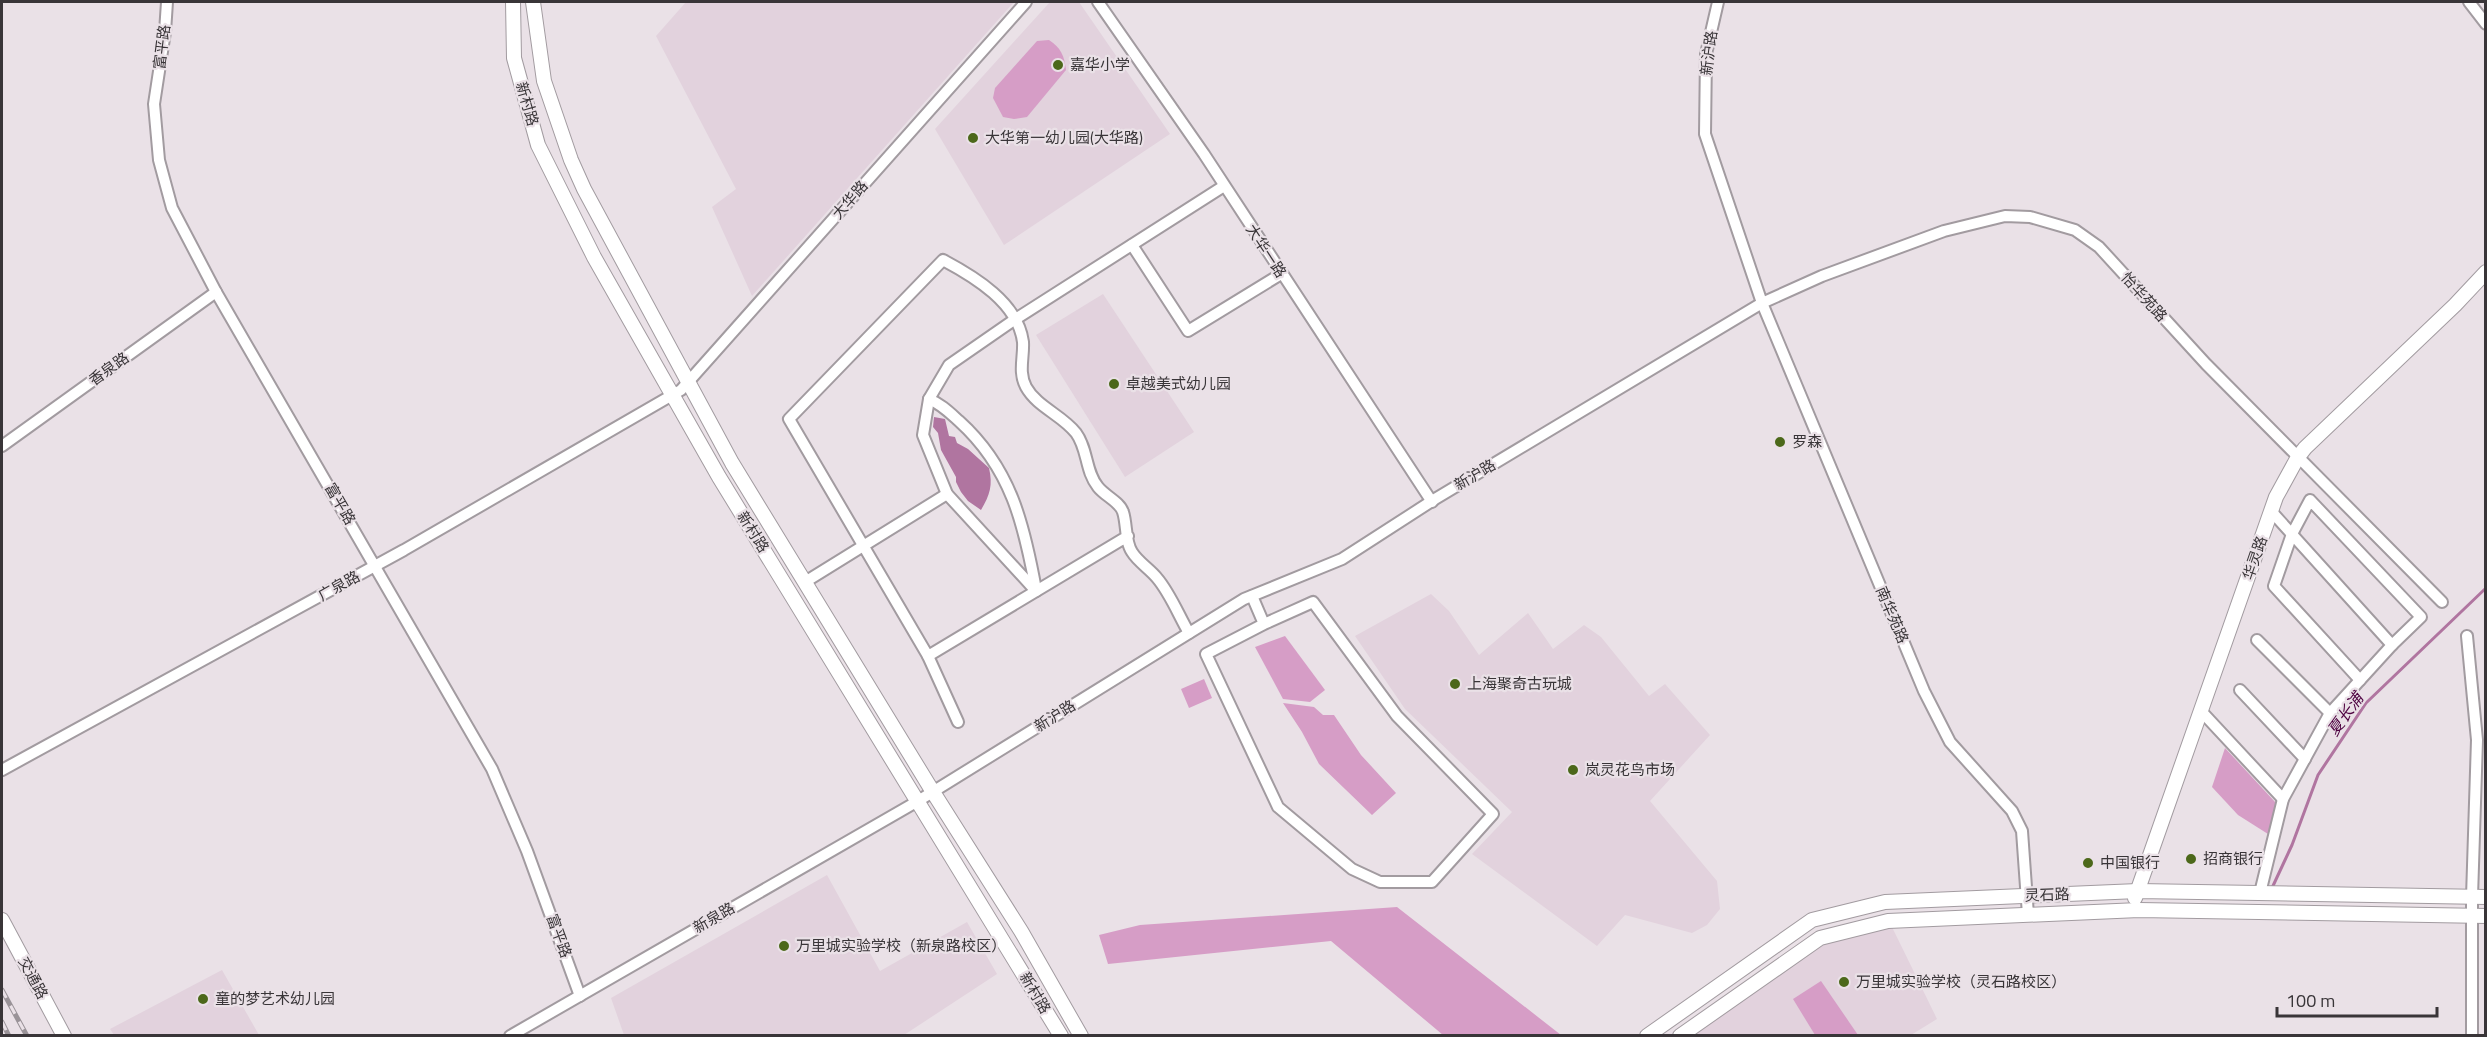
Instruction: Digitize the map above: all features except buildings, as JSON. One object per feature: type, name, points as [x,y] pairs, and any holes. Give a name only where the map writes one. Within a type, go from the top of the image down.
[{"type":"main road","name":"新村路","points":[[513,2],[514,58],[538,145],[594,257],[719,477],[1061,1035]]},
{"type":"main road","name":"新村路","points":[[533,2],[544,81],[571,160],[584,189],[732,463],[933,792],[1021,931],[1081,1035]]},
{"type":"main road","name":"华灵路","points":[[2129,911],[2276,497],[2298,457],[2486,272]]},
{"type":"main road","name":"灵石路","points":[[1647,1035],[1812,920],[1885,902],[2138,891],[2479,897]]},
{"type":"main road","name":"灵石路","points":[[1680,1035],[1820,938],[1888,921],[2129,911],[2479,916]]},
{"type":"main road","name":"交通路","points":[[2,920],[64,1035]]},
{"type":"street","name":"富平路","points":[[167,2],[165,32],[154,104],[159,160],[172,208],[216,292],[492,769],[519,830],[580,996]]},
{"type":"street","name":"大华路","points":[[672,396],[690,383],[1026,2]]},
{"type":"street","name":"大华一路","points":[[1098,2],[1224,186],[1432,502]]},
{"type":"street","name":"新沪路","points":[[918,801],[1252,596],[1342,560],[1432,502],[1762,303],[1705,134],[1706,54],[1718,2]]},
{"type":"street","points":[[2469,2],[2486,24]]},
{"type":"street","points":[[1036,591],[947,494],[923,435],[929,399],[949,365],[1014,320],[1224,186]]},
{"type":"street","name":"怡华苑路","points":[[1762,303],[1822,276],[1944,231],[2005,216],[2030,217],[2075,230],[2099,247],[2206,364],[2442,602]]},
{"type":"street","points":[[1132,245],[1188,331],[1281,274]]},
{"type":"street","points":[[958,722],[928,656],[789,419],[943,260],[973,276],[1002,302],[1014,320],[1023,343],[1021,364],[1026,387],[1046,410],[1075,432],[1084,450],[1089,472],[1099,488],[1123,510],[1130,551],[1158,579],[1189,633]]},
{"type":"street","name":"香泉路","points":[[2,446],[216,292]]},
{"type":"street","name":"南华苑路","points":[[1762,303],[1924,691],[1950,742],[2012,811],[2022,831],[2028,915]]},
{"type":"street","name":"广泉路","points":[[2,770],[376,566],[672,396]]},
{"type":"street","points":[[929,399],[939,403],[969,430],[994,459],[1011,493],[1026,533],[1036,591]]},
{"type":"street","points":[[805,582],[947,494]]},
{"type":"street","points":[[2260,893],[2283,800],[2330,713],[2421,617],[2310,500],[2292,534],[2274,586],[2360,680]]},
{"type":"street","points":[[2271,511],[2392,645]]},
{"type":"street","points":[[928,656],[1128,536]]},
{"type":"street","points":[[1252,596],[1264,624]]},
{"type":"street","points":[[1313,602],[1396,716],[1493,814],[1432,882],[1380,882],[1352,869],[1278,807],[1206,654],[1264,624],[1313,602]]},
{"type":"street","points":[[2467,636],[2477,740],[2474,850],[2479,897],[2472,1035]]},
{"type":"street","points":[[2257,640],[2330,713]]},
{"type":"street","points":[[2240,690],[2305,759]]},
{"type":"street","points":[[2201,711],[2283,800]]},
{"type":"street","name":"新泉路","points":[[510,1035],[918,801]]},
{"type":"street","points":[[2474,850],[2486,839]]},
{"type":"shaded area","points":[[686,2],[1014,2],[752,296],[712,207],[736,189],[656,36]]},
{"type":"shaded area","name":"嘉华小学","points":[[1050,2],[1079,2],[1170,134],[1004,245],[935,129]]},
{"type":"shaded area","points":[[1049,40],[1061,52],[1066,70],[1027,117],[1014,119],[1003,117],[993,98],[995,88],[1037,41]]},
{"type":"shaded area","name":"卓越美式幼儿园","points":[[1103,294],[1194,432],[1125,477],[1036,335]]},
{"type":"shaded area","points":[[934,417],[945,419],[949,436],[955,437],[957,443],[968,449],[989,468],[990,490],[981,510],[968,501],[961,492],[956,477],[941,450],[938,433],[933,427]]},
{"type":"shaded area","name":"岚灵花鸟市场","points":[[1431,594],[1449,611],[1479,655],[1528,613],[1553,649],[1584,625],[1601,637],[1649,696],[1665,684],[1710,735],[1650,801],[1717,881],[1720,909],[1707,925],[1692,933],[1625,915],[1597,946],[1472,854],[1512,812],[1405,709],[1355,636]]},
{"type":"shaded area","points":[[1285,636],[1325,690],[1310,702],[1283,699],[1255,647]]},
{"type":"shaded area","points":[[1204,679],[1212,698],[1189,708],[1181,689]]},
{"type":"shaded area","points":[[1283,703],[1314,707],[1323,715],[1334,715],[1361,755],[1396,793],[1372,815],[1319,764]]},
{"type":"shaded area","points":[[2225,748],[2276,803],[2268,834],[2238,815],[2212,787]]},
{"type":"shaded area","name":"万里城实验学校（新泉路校区）","points":[[827,875],[880,971],[967,922],[997,974],[904,1035],[624,1035],[611,998]]},
{"type":"shaded area","points":[[1397,907],[1561,1035],[1443,1035],[1331,941],[1108,964],[1099,935],[1140,925]]},
{"type":"shaded area","name":"万里城实验学校（灵石路校区）","points":[[1892,927],[1937,1019],[1911,1035],[1692,1036],[1823,944]]},
{"type":"shaded area","name":"童的梦艺术幼儿园","points":[[222,970],[259,1035],[114,1035],[110,1029]]},
{"type":"shaded area","points":[[1821,981],[1858,1035],[1815,1035],[1793,999]]},
{"type":"waterway","name":"夏长浦","points":[[2272,888],[2292,845],[2318,775],[2366,703],[2486,588]]},
{"type":"railway","points":[[2,990],[27,1036]]},
{"type":"railway","points":[[2,1022],[9,1036]]},
{"type":"place","name":"嘉华小学","points":[[1058,65]]},
{"type":"place","name":"大华第一幼儿园(大华路)","points":[[973,138]]},
{"type":"place","name":"卓越美式幼儿园","points":[[1114,384]]},
{"type":"place","name":"罗森","points":[[1780,442]]},
{"type":"place","name":"上海聚奇古玩城","points":[[1455,684]]},
{"type":"place","name":"岚灵花鸟市场","points":[[1573,770]]},
{"type":"place","name":"招商银行","points":[[2191,859]]},
{"type":"place","name":"中国银行","points":[[2088,863]]},
{"type":"place","name":"万里城实验学校（新泉路校区）","points":[[784,946]]},
{"type":"place","name":"万里城实验学校（灵石路校区）","points":[[1844,982]]},
{"type":"place","name":"童的梦艺术幼儿园","points":[[203,999]]}]
